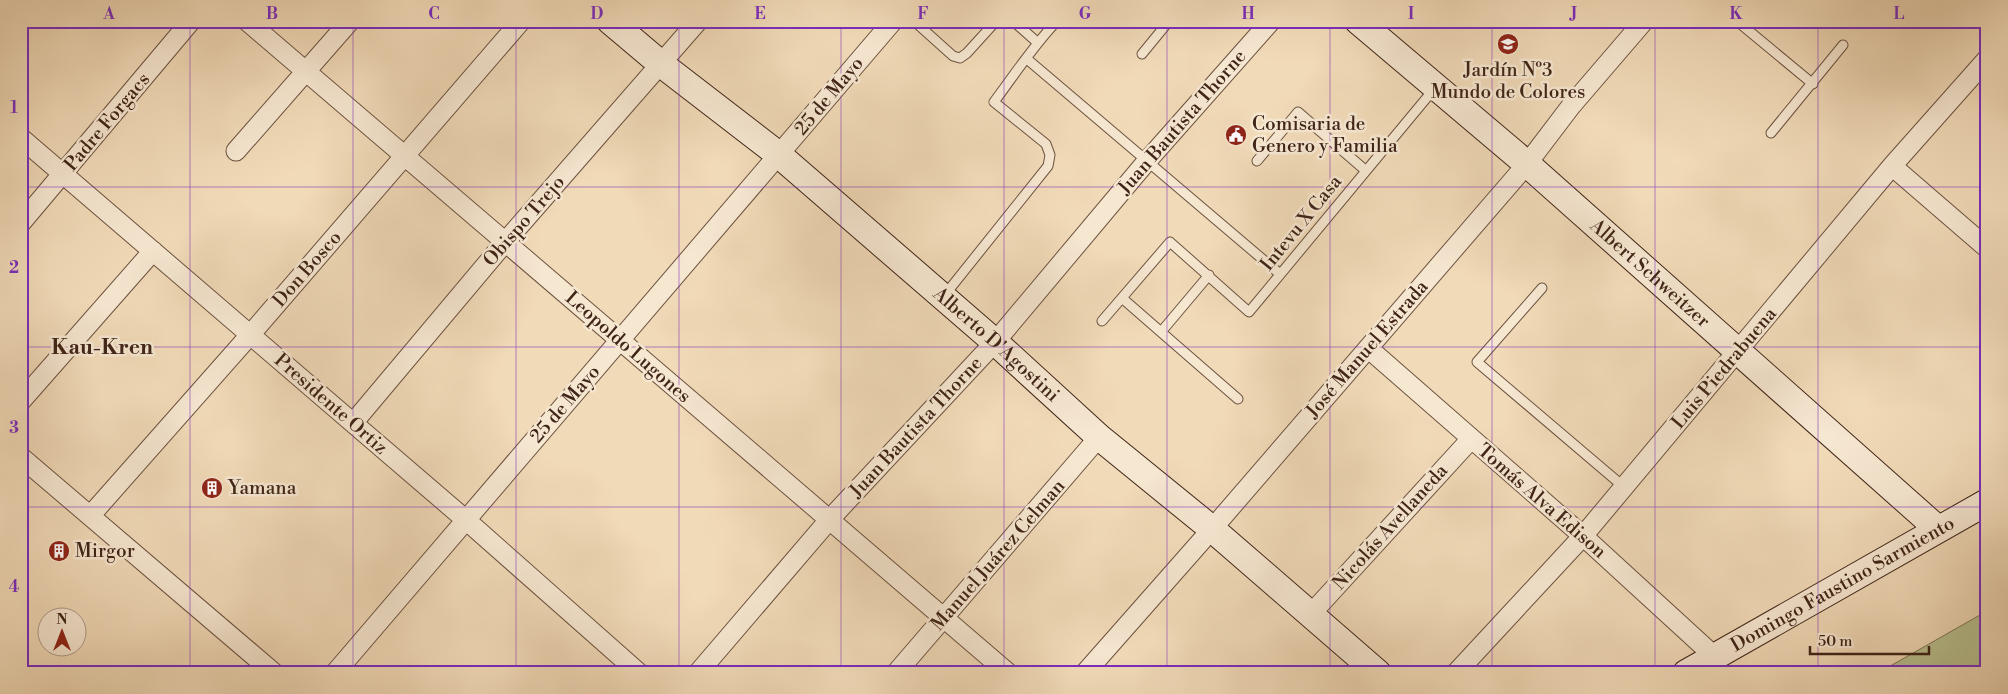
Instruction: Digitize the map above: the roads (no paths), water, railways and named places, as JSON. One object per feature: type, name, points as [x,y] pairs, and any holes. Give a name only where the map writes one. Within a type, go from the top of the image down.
[{"type":"main road","name":"Alberto D'Agostini","points":[[610,21],[661,64],[779,155],[995,342],[1099,437],[1212,529],[1378,673]]},
{"type":"main road","name":"Albert Schweitzer","points":[[1358,21],[1527,164],[1938,529]]},
{"type":"main road","name":"Domingo Faustino Sarmiento","points":[[1686,673],[1982,503]]},
{"type":"street","name":"Padre Forgacs","points":[[21,223],[191,21]]},
{"type":"street","name":"Leopoldo Lugones","points":[[247,21],[406,154],[619,340],[1008,673]]},
{"type":"street","points":[[236,151],[350,21]]},
{"type":"street","name":"Don Bosco","points":[[90,516],[250,335],[521,21]]},
{"type":"street","name":"Obispo Trejo","points":[[353,423],[506,241],[698,21]]},
{"type":"street","name":"25 de Mayo","points":[[336,673],[893,21]]},
{"type":"street","name":"Juan Bautista Thorne","points":[[698,673],[829,520],[995,342],[1147,161],[1271,21]]},
{"type":"street","name":"José Manuel Estrada","points":[[1085,673],[1527,164],[1572,106],[1644,21]]},
{"type":"street","name":"Luis Piedrabuena","points":[[1456,673],[1583,536],[1892,166],[1987,59]]},
{"type":"street","name":"Presidente Ortiz","points":[[21,138],[466,520],[639,673]]},
{"type":"street","points":[[1892,166],[1987,248]]},
{"type":"street","points":[[21,401],[153,251]]},
{"type":"street","name":"Tomás Alva Edison","points":[[1368,348],[1583,536],[1714,656]]},
{"type":"street","name":"Manuel Juárez Celman","points":[[896,673],[1099,437]]},
{"type":"street","name":"Nicolás Avellaneda","points":[[1310,615],[1471,439]]},
{"type":"street","points":[[21,457],[274,673]]},
{"type":"lane","points":[[914,21],[952,56],[960,58],[967,53],[996,21]]},
{"type":"lane","points":[[1013,21],[1037,42]]},
{"type":"lane","points":[[943,297],[1048,166],[1050,154],[1046,144],[994,102],[1037,42],[1058,21]]},
{"type":"lane","points":[[1142,54],[1169,21]]},
{"type":"lane","points":[[1737,21],[1813,84]]},
{"type":"lane","points":[[1771,133],[1844,45]]},
{"type":"lane","points":[[1027,58],[1280,274]]},
{"type":"lane","name":"Intevu X Casa","points":[[1209,275],[1249,312],[1365,170],[1436,87]]},
{"type":"lane","points":[[1257,161],[1298,112],[1365,170]]},
{"type":"lane","points":[[1102,321],[1170,242],[1209,275],[1161,332]]},
{"type":"lane","points":[[1542,288],[1477,362],[1624,487]]},
{"type":"lane","points":[[1122,298],[1238,400]]},
{"type":"place","name":"Jardín Nº3 Mundo de Colores","points":[[1508,44]]},
{"type":"place","name":"Comisaria de Genero y Familia","points":[[1236,135]]},
{"type":"place","name":"Yamana","points":[[212,488]]},
{"type":"place","name":"Mirgor","points":[[59,551]]},
{"type":"district","name":"Kau-Kren","points":[[102,348]]}]
